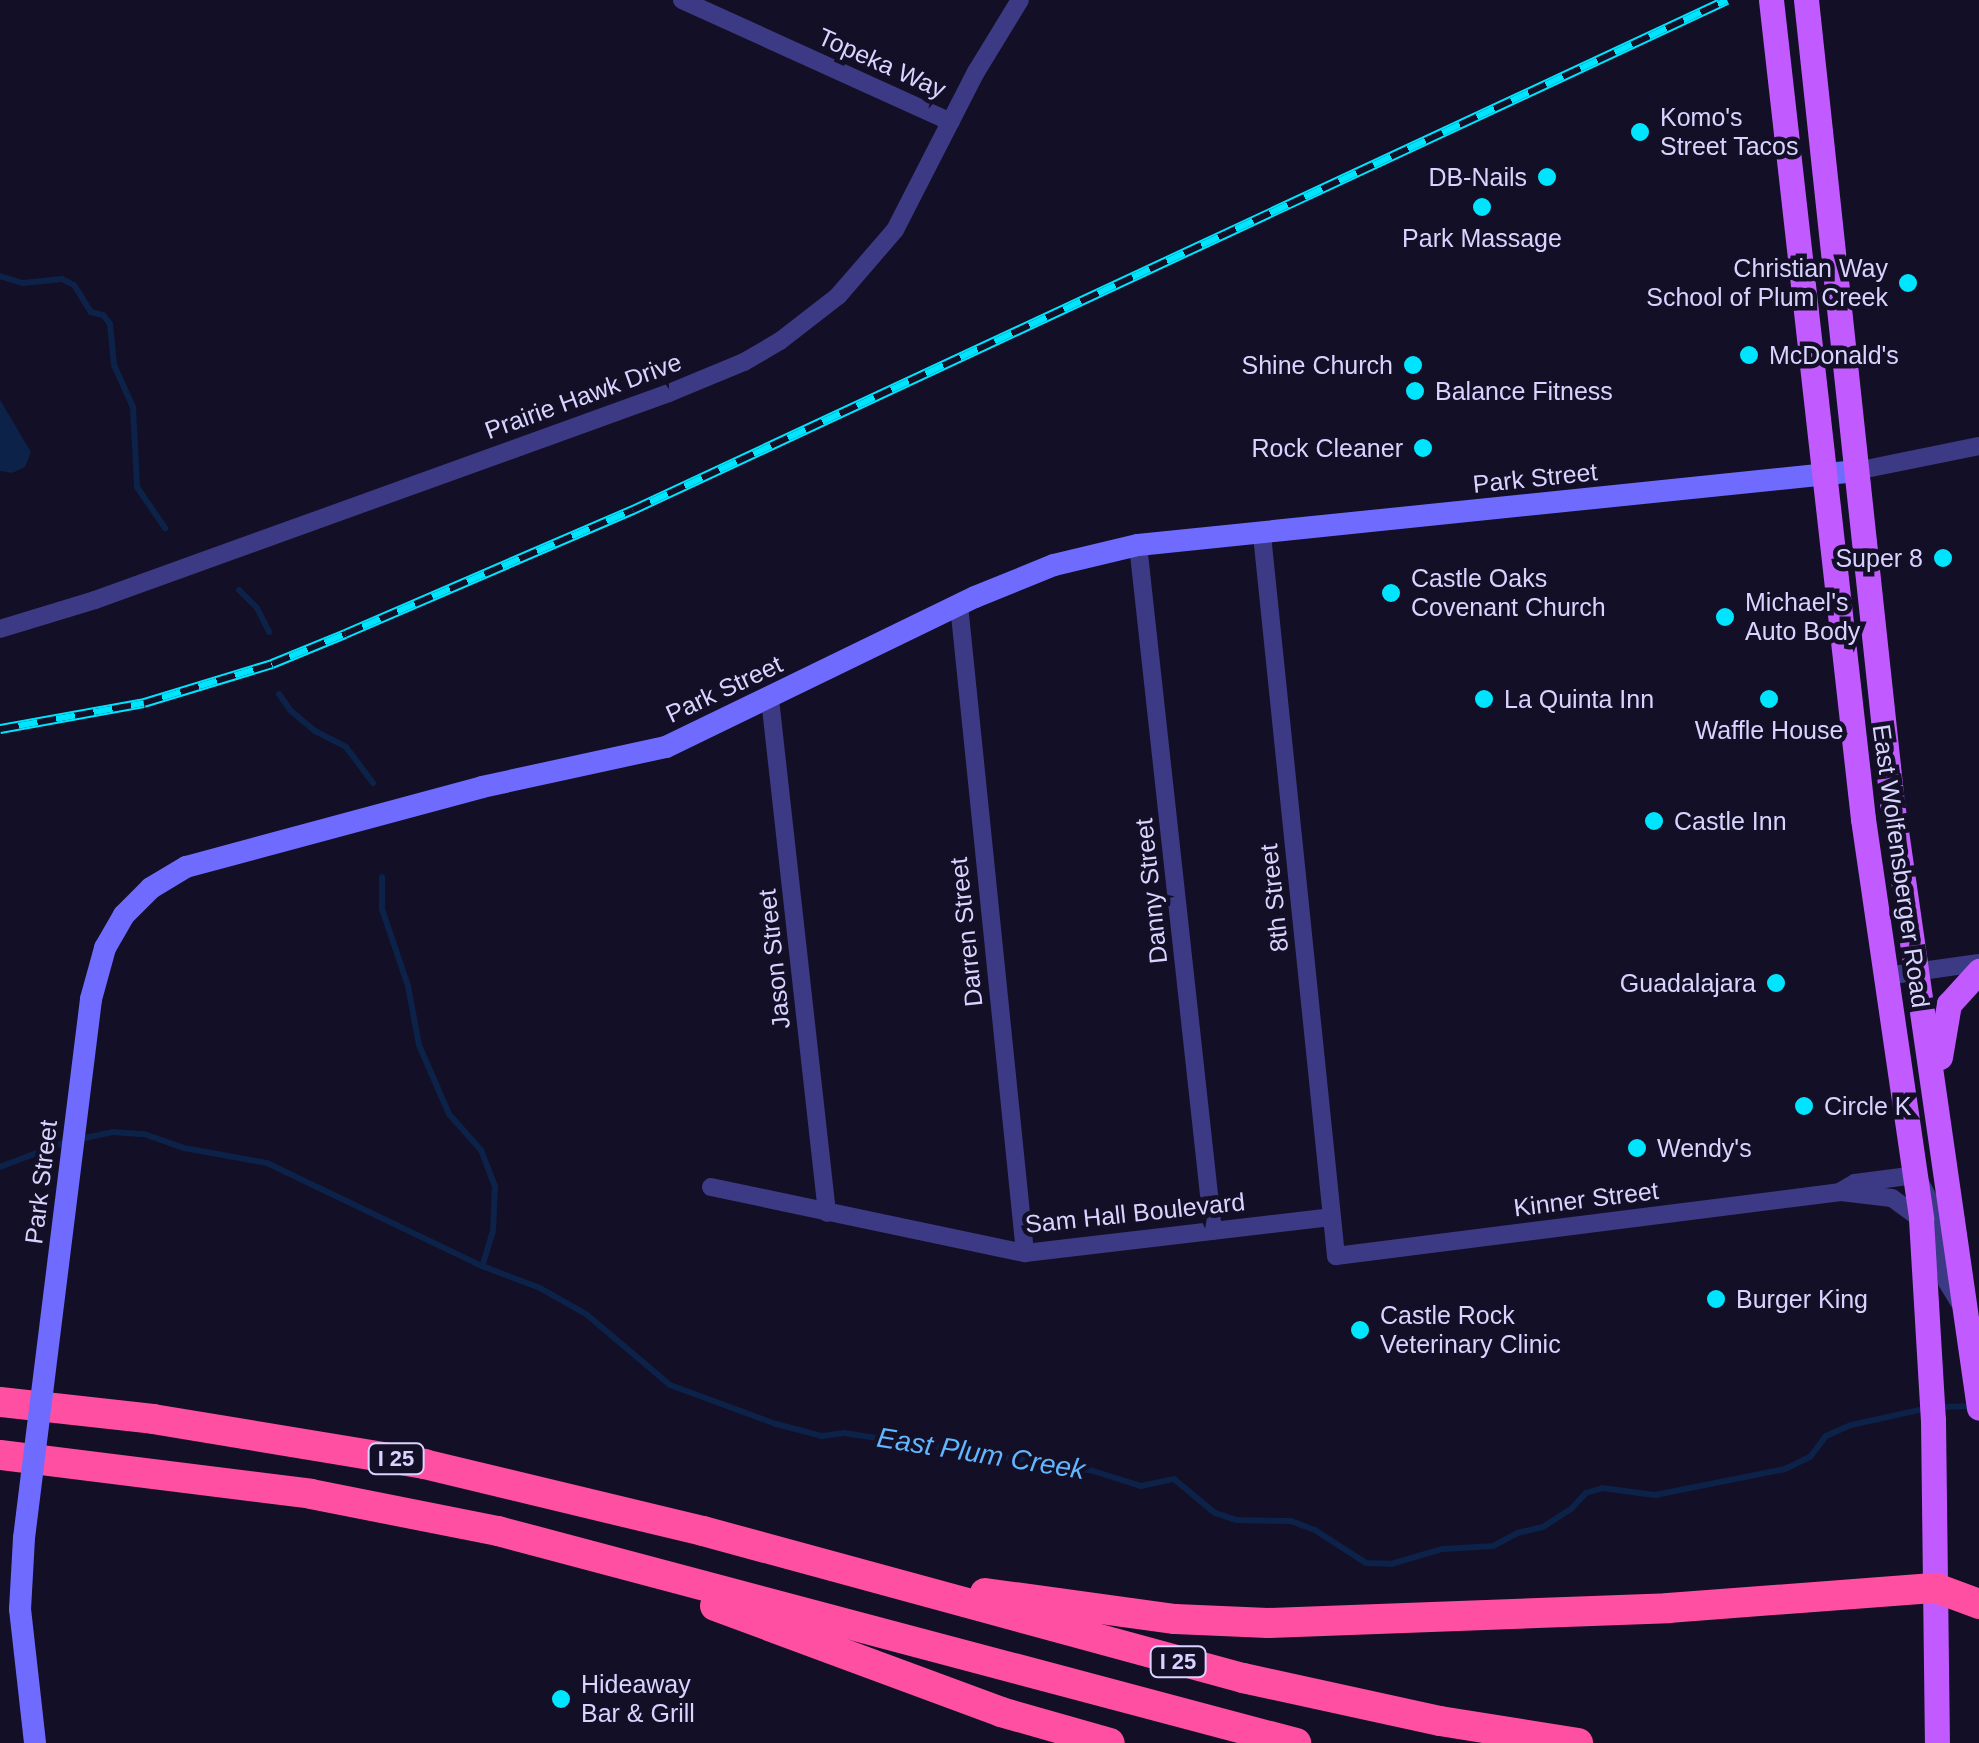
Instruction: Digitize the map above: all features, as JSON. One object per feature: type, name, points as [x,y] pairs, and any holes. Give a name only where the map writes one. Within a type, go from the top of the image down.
[{"type":"highway","name":"I 25","points":[[0,1402],[154,1419],[424,1464],[786,1554],[1243,1678],[1440,1721],[1578,1743]]},
{"type":"highway","name":"I 25","points":[[0,1455],[311,1494],[573,1550],[1296,1743]]},
{"type":"highway","points":[[573,1550],[754,1622],[1001,1712],[1110,1743]]},
{"type":"highway","points":[[786,1554],[1040,1602],[1238,1622],[1668,1608],[1936,1588],[1979,1604]]},
{"type":"main road","name":"East Wolfensberger Road","points":[[1772,0],[1849,709],[1921,1219],[1929,1331],[1936,1743]]},
{"type":"main road","name":"East Wolfensberger Road","points":[[1806,0],[1892,804],[1979,1408]]},
{"type":"main road","points":[[1940,1132],[1944,1018],[1957,991],[1979,971]]},
{"type":"street","name":"Topeka Way","points":[[682,0],[951,122]]},
{"type":"street","name":"Prairie Hawk Drive","points":[[0,629],[96,600],[669,393],[760,354],[838,296],[877,254],[909,206],[1020,0]]},
{"type":"street","name":"Park Street","points":[[35,1743],[20,1609],[24,1538],[92,999],[104,948],[124,915],[151,888],[186,867],[482,787],[666,747],[1030,573],[1138,545],[1825,475],[1979,446]]},
{"type":"street","name":"8th Street","points":[[1262,535],[1336,1256]]},
{"type":"street","name":"Danny Street","points":[[1138,545],[1213,1230]]},
{"type":"street","name":"Darren Street","points":[[959,605],[1025,1254]]},
{"type":"street","name":"Jason Street","points":[[770,699],[827,1213]]},
{"type":"street","points":[[1886,976],[1979,963]]},
{"type":"street","points":[[1916,1175],[1940,1222],[1947,1282],[1968,1325]]},
{"type":"street","name":"Kinner Street","points":[[1841,1192],[1854,1182],[1916,1175]]},
{"type":"street","name":"Sam Hall Boulevard","points":[[711,1186],[1025,1254],[1331,1216]]},
{"type":"street","name":"Kinner Street","points":[[1336,1256],[1841,1192],[1892,1198],[1921,1219]]},
{"type":"water","points":[[0,400],[31,452],[25,467],[12,473],[0,471]]},
{"type":"waterway","points":[[0,276],[23,283],[62,279],[74,285],[91,312],[103,315],[110,324],[114,365],[133,407],[137,487],[165,528]]},
{"type":"waterway","points":[[239,590],[257,608],[269,632]]},
{"type":"waterway","points":[[279,694],[290,710],[315,731],[346,747],[373,783]]},
{"type":"waterway","points":[[382,877],[382,909],[408,986],[419,1045],[449,1114],[481,1150],[495,1186],[493,1231],[482,1266]]},
{"type":"waterway","name":"East Plum Creek","points":[[80,1139],[112,1132],[144,1134],[184,1148],[267,1163],[482,1266],[540,1288],[586,1314],[670,1385],[776,1424],[822,1436],[844,1433],[1090,1470],[1141,1486],[1174,1479],[1215,1513],[1237,1520],[1291,1521],[1315,1530],[1366,1563],[1391,1564],[1442,1549],[1493,1546],[1517,1533],[1543,1527],[1571,1509],[1586,1493],[1602,1488],[1655,1495],[1785,1469],[1810,1457],[1826,1436],[1851,1425],[1924,1409]]},
{"type":"waterway","name":"East Plum Creek","points":[[0,1167],[68,1141]]},
{"type":"waterway","name":"East Plum Creek","points":[[1941,1407],[1973,1406]]},
{"type":"railway","points":[[0,729],[144,703],[272,664],[345,634],[633,510],[1727,0]]},
{"type":"place","name":"Komo's Street Tacos","points":[[1640,132]]},
{"type":"place","name":"DB-Nails","points":[[1547,177]]},
{"type":"place","name":"Park Massage","points":[[1482,207]]},
{"type":"place","name":"Christian Way School of Plum Creek","points":[[1908,283]]},
{"type":"place","name":"McDonald's","points":[[1749,355]]},
{"type":"place","name":"Shine Church","points":[[1413,365]]},
{"type":"place","name":"Balance Fitness","points":[[1415,391]]},
{"type":"place","name":"Rock Cleaner","points":[[1423,448]]},
{"type":"place","name":"Super 8","points":[[1943,558]]},
{"type":"place","name":"Castle Oaks Covenant Church","points":[[1391,593]]},
{"type":"place","name":"Michael's Auto Body","points":[[1725,617]]},
{"type":"place","name":"La Quinta Inn","points":[[1484,699]]},
{"type":"place","name":"Waffle House","points":[[1769,699]]},
{"type":"place","name":"Castle Inn","points":[[1654,821]]},
{"type":"place","name":"Guadalajara","points":[[1776,983]]},
{"type":"place","name":"Circle K","points":[[1804,1106]]},
{"type":"place","name":"Wendy's","points":[[1637,1148]]},
{"type":"place","name":"Burger King","points":[[1716,1299]]},
{"type":"place","name":"Castle Rock Veterinary Clinic","points":[[1360,1330]]},
{"type":"place","name":"Hideaway Bar & Grill","points":[[561,1699]]}]
